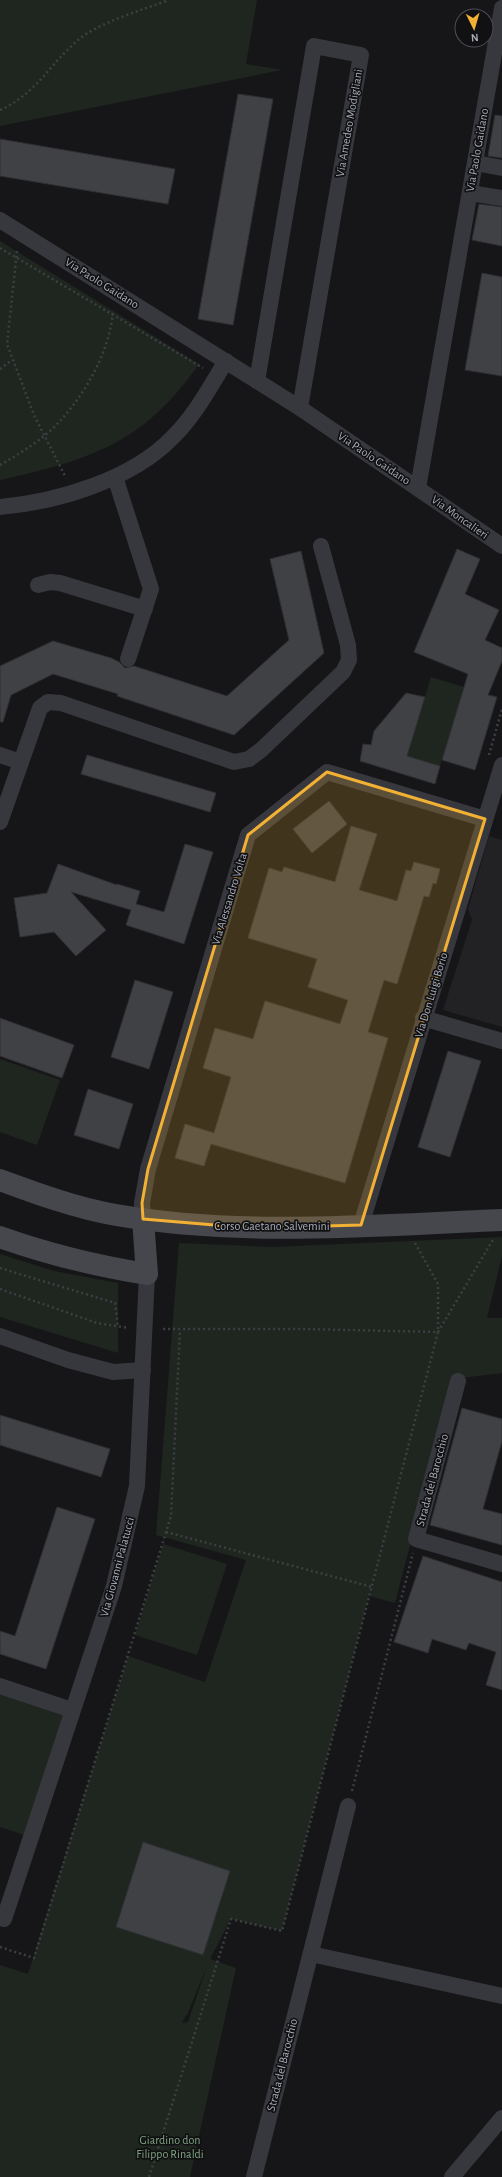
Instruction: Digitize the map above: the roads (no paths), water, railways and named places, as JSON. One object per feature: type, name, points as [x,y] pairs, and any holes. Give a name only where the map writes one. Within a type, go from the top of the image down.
[{"type":"street","name":"Via Paolo Gaidano","points":[[0,220],[300,408],[418,488],[502,8]]},
{"type":"street","name":"Via Amedeo Modigliani","points":[[257,381],[314,46],[361,55],[300,408]]},
{"type":"street","points":[[475,163],[502,168]]},
{"type":"street","points":[[470,193],[502,198]]},
{"type":"street","points":[[3,508],[73,493],[115,478],[152,457],[173,438],[187,422],[226,361]]},
{"type":"street","points":[[115,478],[151,589],[146,609],[128,659]]},
{"type":"street","name":"Via Moncalieri","points":[[418,488],[502,546]]},
{"type":"street","points":[[0,822],[40,708],[48,702],[61,703],[234,762],[249,759],[343,672],[349,660],[348,645],[321,546]]},
{"type":"street","points":[[38,585],[50,582],[60,583],[146,609]]},
{"type":"street","points":[[0,755],[21,762]]},
{"type":"street","name":"Via Don Luigi Borio","points":[[361,1225],[423,1018],[502,765]]},
{"type":"street","name":"Via Alessandro Volta","points":[[143,1219],[142,1203],[148,1169],[248,835],[327,772],[485,819]]},
{"type":"street","points":[[423,1018],[502,1041]]},
{"type":"street","name":"Corso Gaetano Salvemini","points":[[0,1180],[80,1206],[143,1219],[250,1228],[404,1224],[500,1226]]},
{"type":"street","name":"Via Giovanni Palatucci","points":[[0,1918],[4,1919],[114,1586],[137,1486],[147,1274],[143,1219]]},
{"type":"street","points":[[0,1236],[63,1256],[109,1268],[147,1274]]},
{"type":"street","points":[[0,1336],[68,1360],[113,1372],[143,1370]]},
{"type":"street","name":"Strada del Barocchio","points":[[458,1381],[416,1539],[502,1564]]},
{"type":"street","points":[[0,1686],[72,1710]]},
{"type":"street","name":"Strada del Barocchio","points":[[254,2177],[348,1806]]},
{"type":"street","points":[[311,1954],[502,1996]]},
{"type":"street","points":[[452,2177],[502,2118]]},
{"type":"park label","name":"Giardino don Filippo Rinaldi","points":[[170,2147]]}]
